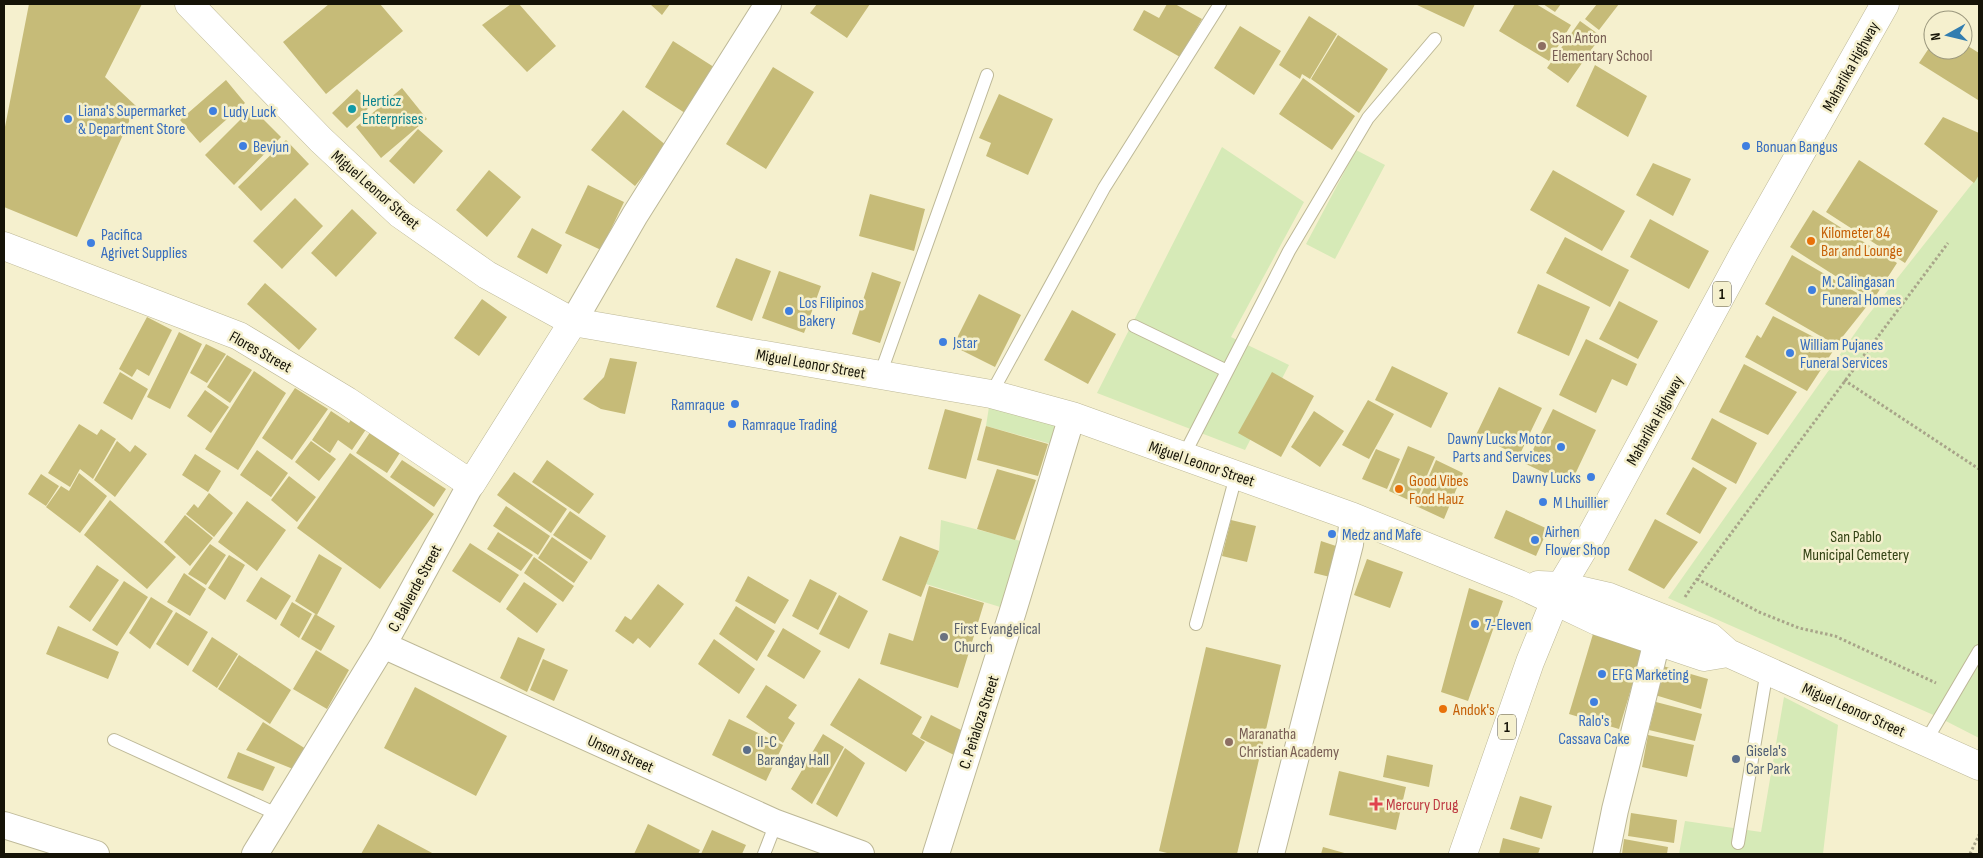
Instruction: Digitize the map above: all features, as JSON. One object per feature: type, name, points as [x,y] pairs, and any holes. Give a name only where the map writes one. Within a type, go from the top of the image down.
[{"type":"street","name":"Miguel Leonor Street","points":[[189,4],[321,140],[400,214],[487,275],[573,322],[991,394],[1072,416],[1353,517],[1519,584],[1558,593],[1597,622],[1664,631],[1704,657],[1728,653],[1979,766]]},
{"type":"street","points":[[573,322],[635,215],[768,4]]},
{"type":"street","name":"Maharlika Highway","points":[[1463,854],[1530,662],[1558,593],[1591,536],[1744,254],[1885,4]]},
{"type":"street","name":"Flores Street","points":[[4,246],[239,336],[346,401],[471,484]]},
{"type":"street","name":"C. Balverde Street","points":[[255,854],[383,645],[471,484],[573,322]]},
{"type":"street","name":"C. Peñaloza Street","points":[[936,854],[1072,416]]},
{"type":"street","points":[[1271,854],[1350,544],[1353,517]]},
{"type":"street","points":[[1606,854],[1615,810],[1664,631]]},
{"type":"street","name":"Unson Street","points":[[383,645],[776,823],[861,854]]},
{"type":"street","points":[[4,825],[96,854]]},
{"type":"lane","points":[[991,394],[1104,188],[1220,4]]},
{"type":"lane","points":[[1183,457],[1289,251],[1368,118],[1435,39]]},
{"type":"lane","points":[[880,375],[987,75]]},
{"type":"lane","points":[[1134,326],[1227,371]]},
{"type":"lane","points":[[1196,624],[1236,476]]},
{"type":"lane","points":[[1926,741],[1979,651]]},
{"type":"lane","points":[[1738,843],[1767,670]]},
{"type":"lane","points":[[114,740],[279,815]]},
{"type":"lane","points":[[764,854],[776,823]]},
{"type":"path","points":[[1664,631],[1697,579],[1948,243]]},
{"type":"path","points":[[1844,380],[1979,469]]},
{"type":"path","points":[[1697,579],[1759,612],[1799,628],[1835,636],[1954,691]]},
{"type":"path","points":[[1970,854],[1979,835]]},
{"type":"green space","points":[[1222,147],[1304,202],[1231,337],[1289,365],[1245,450],[1097,393]]},
{"type":"green space","points":[[1356,150],[1385,165],[1335,259],[1306,244]]},
{"type":"green space","name":"San Pablo Municipal Cemetery","points":[[1979,175],[1979,738],[1938,717],[1668,598],[1865,319]]},
{"type":"green space","points":[[991,394],[1072,416],[1062,447],[986,426]]},
{"type":"green space","points":[[941,520],[1032,544],[1013,611],[926,584],[939,551]]},
{"type":"green space","points":[[1784,697],[1838,725],[1823,854],[1679,854],[1685,821],[1761,832]]},
{"type":"building","name":"Liana's Supermarket & Department Store","points":[[29,4],[142,4],[105,77],[136,106],[77,237],[4,207],[4,132]]},
{"type":"building","points":[[329,4],[380,4],[403,31],[326,94],[283,42]]},
{"type":"building","points":[[511,4],[519,4],[556,46],[527,72],[482,25]]},
{"type":"building","points":[[650,4],[670,4],[662,15]]},
{"type":"building","points":[[817,4],[870,4],[847,38],[810,13]]},
{"type":"building","points":[[1167,4],[1175,4],[1202,19],[1180,57],[1133,30],[1144,10],[1159,18]]},
{"type":"building","points":[[1415,4],[1475,4],[1464,27]]},
{"type":"building","points":[[1515,4],[1536,4],[1571,25],[1549,61],[1499,31]]},
{"type":"building","points":[[1543,4],[1561,4],[1555,12]]},
{"type":"building","points":[[1597,4],[1619,4],[1599,30],[1585,19]]},
{"type":"building","points":[[1309,16],[1337,34],[1310,79],[1302,74],[1300,79],[1279,65]]},
{"type":"building","points":[[1580,21],[1601,36],[1568,83],[1547,68]]},
{"type":"building","points":[[1240,26],[1281,51],[1254,95],[1214,68]]},
{"type":"building","points":[[1338,35],[1388,69],[1359,113],[1311,79]]},
{"type":"building","points":[[673,41],[717,69],[688,115],[645,87]]},
{"type":"building","points":[[1973,49],[1979,53],[1978,100],[1919,63],[1923,57],[1923,60],[1973,60]]},
{"type":"building","points":[[1595,65],[1647,96],[1628,137],[1576,106]]},
{"type":"building","points":[[773,67],[814,92],[766,169],[726,144]]},
{"type":"building","points":[[1303,78],[1355,116],[1332,150],[1279,114]]},
{"type":"building","name":"Ludy Luck","points":[[226,80],[245,103],[200,143],[180,120]]},
{"type":"building","points":[[402,88],[427,119],[381,158],[356,127]]},
{"type":"building","name":"Herticz Enterprises","points":[[357,89],[372,105],[347,128],[332,113]]},
{"type":"building","points":[[999,94],[1053,119],[1028,175],[986,156],[991,143],[979,138]]},
{"type":"building","name":"Bevjun","points":[[252,108],[281,137],[234,185],[205,155]]},
{"type":"building","points":[[623,110],[667,146],[635,186],[591,150]]},
{"type":"building","points":[[1943,117],[1979,133],[1979,175],[1974,183],[1924,144]]},
{"type":"building","points":[[418,129],[443,151],[414,184],[389,161]]},
{"type":"building","points":[[286,140],[309,164],[261,211],[238,187]]},
{"type":"building","points":[[1859,160],[1938,211],[1905,263],[1826,212]]},
{"type":"building","points":[[1653,163],[1691,179],[1673,216],[1636,195]]},
{"type":"building","points":[[489,170],[521,197],[487,237],[456,210]]},
{"type":"building","points":[[1553,170],[1625,211],[1602,251],[1530,210]]},
{"type":"building","points":[[588,185],[624,202],[601,250],[565,233]]},
{"type":"building","points":[[870,194],[925,209],[914,251],[859,236]]},
{"type":"building","points":[[295,198],[323,226],[282,269],[253,241]]},
{"type":"building","points":[[352,209],[377,233],[336,277],[311,253]]},
{"type":"building","points":[[1813,210],[1897,263],[1873,300],[1790,247]]},
{"type":"building","points":[[1650,219],[1709,251],[1689,289],[1630,257]]},
{"type":"building","points":[[532,228],[562,245],[547,274],[517,257]]},
{"type":"building","points":[[1565,237],[1629,270],[1610,307],[1546,273]]},
{"type":"building","name":"M. Calingasan Funeral Homes","points":[[1792,255],[1871,301],[1836,345],[1765,304]]},
{"type":"building","points":[[736,258],[771,271],[752,321],[716,307]]},
{"type":"building","points":[[779,271],[821,286],[804,333],[762,318]]},
{"type":"building","points":[[872,272],[901,282],[880,343],[852,334]]},
{"type":"building","points":[[265,283],[317,329],[299,350],[247,304]]},
{"type":"building","points":[[1538,284],[1590,307],[1569,356],[1517,333]]},
{"type":"building","points":[[979,294],[1021,315],[995,367],[953,346]]},
{"type":"building","points":[[482,299],[507,317],[479,356],[454,338]]},
{"type":"building","points":[[1619,301],[1658,321],[1638,359],[1599,339]]},
{"type":"building","points":[[1072,310],[1116,334],[1088,384],[1044,360]]},
{"type":"building","name":"William Pujanes Funeral Services","points":[[1773,316],[1835,348],[1807,391],[1745,357],[1757,335],[1761,338]]},
{"type":"building","points":[[147,317],[172,330],[149,376],[137,369],[132,377],[119,369]]},
{"type":"building","points":[[179,332],[202,344],[170,409],[147,397]]},
{"type":"building","points":[[1586,339],[1637,364],[1627,386],[1612,379],[1596,413],[1559,395]]},
{"type":"building","points":[[206,344],[226,354],[207,383],[190,373]]},
{"type":"building","points":[[227,355],[252,370],[230,403],[207,387]]},
{"type":"building","points":[[610,358],[637,362],[625,414],[601,409],[583,399],[604,377]]},
{"type":"building","points":[[1744,364],[1797,392],[1768,435],[1719,412]]},
{"type":"building","points":[[1392,366],[1448,393],[1431,428],[1375,400]]},
{"type":"building","points":[[254,371],[286,393],[238,470],[205,449]]},
{"type":"building","points":[[120,372],[148,389],[132,420],[103,403]]},
{"type":"building","points":[[1272,372],[1314,396],[1281,457],[1238,433]]},
{"type":"building","points":[[1499,387],[1542,408],[1519,456],[1476,435]]},
{"type":"building","points":[[295,388],[328,409],[292,460],[262,438]]},
{"type":"building","points":[[205,390],[229,407],[211,433],[187,416]]},
{"type":"building","points":[[1368,400],[1394,414],[1369,459],[1342,445]]},
{"type":"building","points":[[945,409],[982,419],[966,479],[928,469]]},
{"type":"building","name":"Dawny Lucks Motor Parts and Services","points":[[1553,409],[1596,430],[1570,485],[1526,464]]},
{"type":"building","points":[[331,411],[349,423],[354,415],[369,425],[352,450],[338,440],[330,453],[312,440]]},
{"type":"building","points":[[1314,411],[1344,431],[1320,467],[1291,447]]},
{"type":"building","points":[[1712,418],[1757,443],[1736,484],[1691,459]]},
{"type":"building","points":[[79,424],[97,435],[101,429],[116,439],[93,479],[80,469],[70,487],[48,473]]},
{"type":"building","points":[[986,426],[1048,444],[1038,476],[977,460]]},
{"type":"building","points":[[373,428],[403,448],[387,473],[356,453]]},
{"type":"building","points":[[117,441],[130,452],[135,445],[147,454],[115,497],[94,480]]},
{"type":"building","points":[[311,441],[336,459],[319,481],[295,462]]},
{"type":"building","points":[[1408,446],[1435,457],[1415,503],[1389,491]]},
{"type":"building","points":[[1376,449],[1400,459],[1387,489],[1362,479]]},
{"type":"building","points":[[257,450],[288,473],[271,497],[240,475]]},
{"type":"building","points":[[350,453],[434,514],[380,589],[297,528]]},
{"type":"building","points":[[195,454],[221,471],[208,492],[182,475]]},
{"type":"building","points":[[402,460],[446,489],[434,507],[390,477]]},
{"type":"building","points":[[547,460],[594,494],[579,514],[532,482]]},
{"type":"building","points":[[1436,460],[1463,473],[1444,519],[1416,506]]},
{"type":"building","points":[[1693,467],[1727,488],[1700,534],[1666,514]]},
{"type":"building","points":[[997,469],[1036,480],[1015,540],[977,529]]},
{"type":"building","points":[[514,472],[567,509],[551,533],[497,495]]},
{"type":"building","points":[[79,473],[107,496],[80,533],[46,507],[61,486],[69,491]]},
{"type":"building","points":[[41,474],[59,486],[46,506],[28,494]]},
{"type":"building","points":[[289,476],[316,497],[297,522],[271,500]]},
{"type":"building","points":[[209,493],[233,513],[214,537],[186,514],[194,504],[198,508]]},
{"type":"building","points":[[110,500],[176,557],[147,589],[84,535]]},
{"type":"building","points":[[247,501],[286,530],[257,571],[218,542]]},
{"type":"building","points":[[506,506],[550,536],[538,555],[493,526]]},
{"type":"building","points":[[1506,510],[1548,529],[1536,556],[1494,538]]},
{"type":"building","points":[[570,511],[606,536],[591,560],[553,535]]},
{"type":"building","points":[[185,515],[213,538],[190,566],[164,542]]},
{"type":"building","points":[[1655,519],[1698,542],[1664,589],[1628,570]]},
{"type":"building","points":[[1231,520],[1256,526],[1247,562],[1222,556]]},
{"type":"building","points":[[498,532],[533,555],[521,571],[487,549]]},
{"type":"building","points":[[900,536],[939,551],[921,597],[882,580]]},
{"type":"building","points":[[552,537],[588,562],[574,583],[538,558]]},
{"type":"building","points":[[1321,541],[1339,547],[1334,578],[1314,573]]},
{"type":"building","points":[[470,543],[519,575],[500,603],[452,571]]},
{"type":"building","points":[[210,544],[226,555],[206,585],[188,574]]},
{"type":"building","points":[[319,554],[342,568],[317,615],[295,601]]},
{"type":"building","points":[[229,555],[245,565],[225,600],[208,588]]},
{"type":"building","points":[[534,557],[574,586],[563,602],[524,573]]},
{"type":"building","points":[[1367,559],[1403,572],[1390,608],[1354,595]]},
{"type":"building","points":[[97,565],[119,580],[90,622],[69,607]]},
{"type":"building","points":[[184,573],[206,589],[190,616],[167,602]]},
{"type":"building","points":[[748,576],[789,600],[775,624],[735,601]]},
{"type":"building","points":[[261,577],[291,596],[276,620],[246,601]]},
{"type":"building","points":[[810,579],[837,593],[818,630],[792,616]]},
{"type":"building","points":[[124,581],[148,597],[117,646],[92,630]]},
{"type":"building","points":[[524,582],[557,604],[537,633],[506,609]]},
{"type":"building","points":[[658,584],[684,604],[650,648],[638,638],[633,644],[615,631],[625,616],[631,620]]},
{"type":"building","name":"First Evangelical Church","points":[[929,586],[984,603],[958,688],[880,664],[889,633],[913,641]]},
{"type":"building","points":[[1469,588],[1503,601],[1468,701],[1441,692]]},
{"type":"building","points":[[839,595],[868,611],[849,649],[819,634]]},
{"type":"building","points":[[151,597],[173,611],[150,649],[129,633]]},
{"type":"building","points":[[292,602],[312,614],[299,638],[280,625]]},
{"type":"building","points":[[736,606],[775,631],[757,661],[719,634]]},
{"type":"building","points":[[176,612],[208,632],[188,666],[156,644]]},
{"type":"building","points":[[315,614],[335,626],[321,651],[301,639]]},
{"type":"building","points":[[58,626],[119,652],[108,679],[46,654]]},
{"type":"building","points":[[783,628],[821,651],[804,679],[767,656]]},
{"type":"building","points":[[1593,634],[1643,649],[1619,729],[1569,714]]},
{"type":"building","points":[[212,637],[238,654],[217,688],[192,671]]},
{"type":"building","points":[[518,637],[545,649],[527,692],[500,678]]},
{"type":"building","points":[[714,639],[755,669],[739,694],[698,664]]},
{"type":"building","points":[[1206,647],[1281,665],[1237,854],[1171,854],[1159,851]]},
{"type":"building","points":[[316,650],[349,670],[327,709],[293,689]]},
{"type":"building","points":[[239,655],[291,690],[270,724],[218,689]]},
{"type":"building","points":[[543,659],[568,670],[554,701],[530,690]]},
{"type":"building","points":[[1663,666],[1708,679],[1701,709],[1655,695]]},
{"type":"building","points":[[859,678],[922,717],[912,734],[925,742],[906,772],[830,725]]},
{"type":"building","points":[[766,685],[797,705],[788,718],[795,723],[783,743],[746,717]]},
{"type":"building","points":[[415,687],[507,736],[476,796],[384,748]]},
{"type":"building","points":[[1656,702],[1702,714],[1695,741],[1649,730]]},
{"type":"building","points":[[931,715],[971,735],[960,758],[920,738]]},
{"type":"building","name":"II-C Barangay Hall","points":[[729,719],[783,745],[766,781],[712,755]]},
{"type":"building","points":[[263,722],[306,749],[293,769],[246,750]]},
{"type":"building","points":[[823,734],[844,747],[812,804],[791,789]]},
{"type":"building","points":[[1648,735],[1694,745],[1687,777],[1642,767]]},
{"type":"building","points":[[845,748],[865,763],[837,817],[816,804]]},
{"type":"building","points":[[238,752],[275,767],[263,791],[227,778]]},
{"type":"building","points":[[1387,755],[1433,765],[1429,787],[1383,777]]},
{"type":"building","points":[[1339,771],[1406,787],[1396,830],[1329,815]]},
{"type":"building","points":[[1520,796],[1552,806],[1542,839],[1510,829]]},
{"type":"building","points":[[1631,813],[1677,820],[1674,843],[1628,836]]},
{"type":"building","points":[[378,824],[434,854],[361,854]]},
{"type":"building","points":[[648,824],[700,850],[698,854],[634,854]]},
{"type":"building","points":[[712,830],[746,845],[742,854],[701,854]]},
{"type":"building","points":[[1503,838],[1540,848],[1538,854],[1499,854]]},
{"type":"building","points":[[1624,839],[1668,847],[1667,854],[1622,854]]},
{"type":"building","points":[[1323,847],[1348,854],[1321,854]]},
{"type":"place","name":"San Anton Elementary School","points":[[1542,46]]},
{"type":"place","name":"Herticz Enterprises","points":[[352,109]]},
{"type":"place","name":"Ludy Luck","points":[[213,111]]},
{"type":"place","name":"Liana's Supermarket & Department Store","points":[[68,119]]},
{"type":"place","name":"Bevjun","points":[[243,146]]},
{"type":"place","name":"Bonuan Bangus","points":[[1746,146]]},
{"type":"place","name":"Kilometer 84 Bar and Lounge","points":[[1811,241]]},
{"type":"place","name":"Pacifica Agrivet Supplies","points":[[91,243]]},
{"type":"place","name":"M. Calingasan Funeral Homes","points":[[1812,290]]},
{"type":"place","name":"Los Filipinos Bakery","points":[[789,311]]},
{"type":"place","name":"Jstar","points":[[943,342]]},
{"type":"place","name":"William Pujanes Funeral Services","points":[[1790,353]]},
{"type":"place","name":"Ramraque","points":[[735,404]]},
{"type":"place","name":"Ramraque Trading","points":[[732,424]]},
{"type":"place","name":"Dawny Lucks Motor Parts and Services","points":[[1561,447]]},
{"type":"place","name":"Dawny Lucks","points":[[1591,477]]},
{"type":"place","name":"Good Vibes Food Hauz","points":[[1399,489]]},
{"type":"place","name":"M Lhuillier","points":[[1543,502]]},
{"type":"place","name":"Medz and Mafe","points":[[1332,534]]},
{"type":"place","name":"Airhen Flower Shop","points":[[1535,540]]},
{"type":"place","name":"7-Eleven","points":[[1475,624]]},
{"type":"place","name":"First Evangelical Church","points":[[944,637]]},
{"type":"place","name":"EFG Marketing","points":[[1602,674]]},
{"type":"place","name":"Ralo's Cassava Cake","points":[[1594,702]]},
{"type":"place","name":"Andok's","points":[[1443,709]]},
{"type":"place","name":"Maranatha Christian Academy","points":[[1229,742]]},
{"type":"place","name":"II-C Barangay Hall","points":[[747,750]]},
{"type":"place","name":"Gisela's Car Park","points":[[1736,759]]},
{"type":"place","name":"Mercury Drug","points":[[1376,804]]}]
